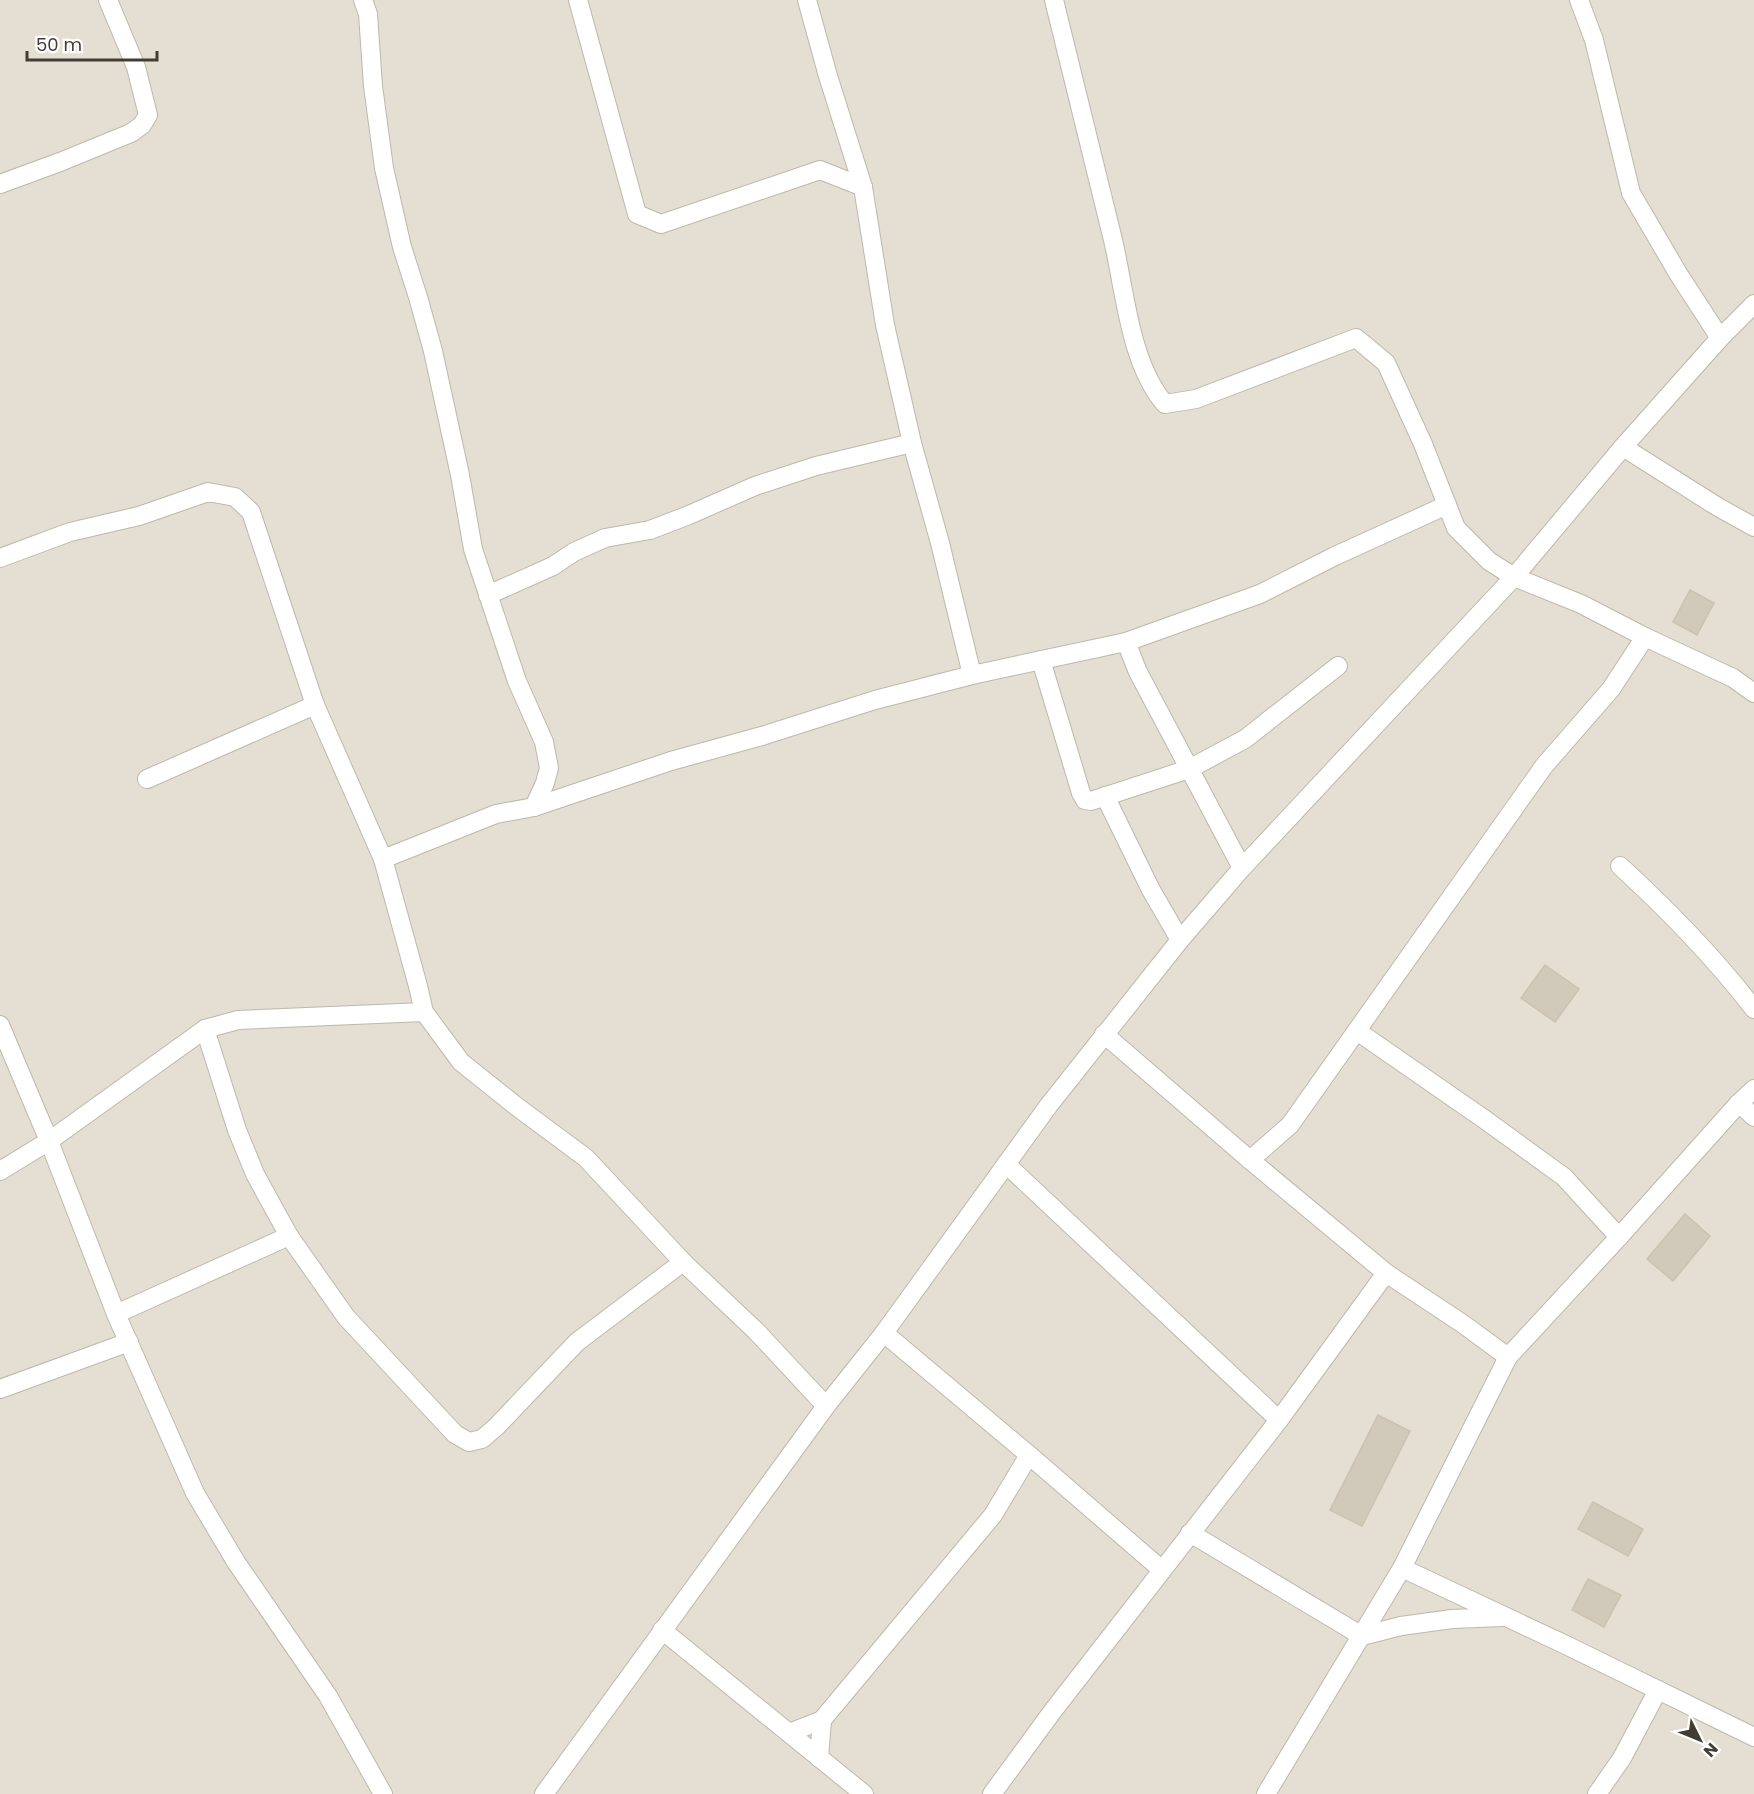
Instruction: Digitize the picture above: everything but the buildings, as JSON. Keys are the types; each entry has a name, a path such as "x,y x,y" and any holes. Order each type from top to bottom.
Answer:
{"street":[{"path":"0,184 131,133 142,125 148,115 136,67 108,0"},
{"path":"363,0 368,14 373,86 384,168 402,247 433,351 473,549 517,681 544,741 549,768 534,807"},
{"path":"578,0 637,214 661,224 820,170 863,187"},
{"path":"807,0 863,187 885,325 912,443 940,543 972,675"},
{"path":"1054,0 1118,264 1134,343 1154,391 1165,404 1196,399 1356,338 1386,363 1423,444 1456,528 1489,561 1514,577 1581,604 1733,678 1754,693"},
{"path":"1579,0 1594,40 1631,193 1679,275 1720,338"},
{"path":"544,1794 826,1406 884,1333 1006,1164 1104,1034 1179,940 1242,868 1514,577 1623,447 1720,338 1754,304"},
{"path":"488,595 553,566 574,552 605,538 650,530 755,486 816,466 912,443"},
{"path":"1623,447 1754,527"},
{"path":"0,558 70,532 139,516 208,492 235,497 251,512 315,705 383,859 424,1012 461,1062 586,1158 682,1262 756,1331 826,1406"},
{"path":"383,859 496,814 534,807 672,761 762,736 875,700 972,675 1126,642 1260,594 1335,556 1447,505"},
{"path":"1250,1160 1290,1125 1544,766 1611,689 1645,637"},
{"path":"1126,642 1138,672 1242,868"},
{"path":"1041,660 1081,793 1085,800 1091,801 1189,769 1245,739 1338,666"},
{"path":"147,779 315,705"},
{"path":"1105,796 1151,890 1179,940"},
{"path":"1620,866 1658,901 1754,1009"},
{"path":"0,1171 49,1141 205,1029 238,1020 424,1012"},
{"path":"0,1025 49,1141 116,1314 195,1493 236,1562 328,1696 383,1794"},
{"path":"205,1029 237,1130 250,1163 272,1208 289,1236 345,1317 455,1434 469,1442 482,1439 496,1427 577,1342 682,1262"},
{"path":"1357,1031 1564,1178 1620,1237"},
{"path":"1104,1034 1386,1273 1508,1357"},
{"path":"1266,1794 1402,1568 1508,1357 1754,1089"},
{"path":"1739,1103 1754,1117"},
{"path":"1006,1164 1279,1420"},
{"path":"116,1314 289,1236"},
{"path":"992,1794 1052,1712 1279,1420 1386,1273"},
{"path":"884,1333 1162,1570"},
{"path":"0,1389 129,1342"},
{"path":"789,1733 822,1720 993,1515 1029,1455"},
{"path":"1190,1533 1362,1636 1401,1626 1452,1619 1507,1617"},
{"path":"1402,1568 1754,1737"},
{"path":"662,1630 864,1794"},
{"path":"1597,1794 1622,1758 1658,1690"},
{"path":"819,1758 822,1720"}],"shaded area":[{"path":"0,0 1754,0 1754,1794 0,1794"}]}
